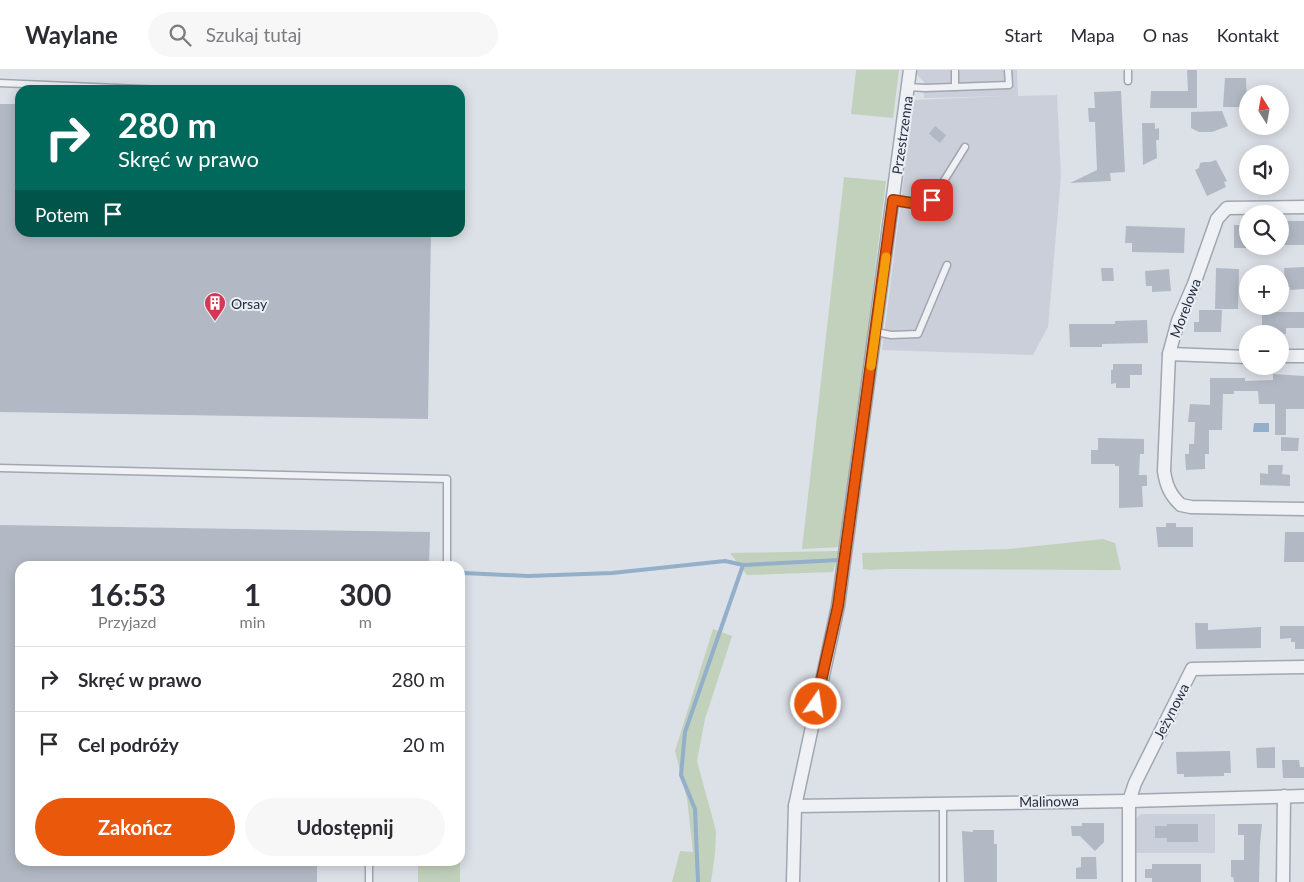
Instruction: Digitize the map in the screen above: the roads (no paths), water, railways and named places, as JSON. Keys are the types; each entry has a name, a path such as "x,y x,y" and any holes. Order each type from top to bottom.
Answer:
{"street":[{"name":"Przestrzenna","path":"793,882 794,806 838,606 910,70"},
{"name":"Morelowa","path":"1304,207 1227,208 1217,220 1194,284 1178,321 1169,354 1164,471 1166,483 1175,500 1180,505 1191,507 1304,509"},
{"path":"1169,354 1239,357"},
{"path":"1289,356 1304,356"},
{"name":"Jeżynowa","path":"1129,801 1135,783 1192,669 1304,667"},
{"path":"1283,882 1284,796"},
{"name":"Malinowa","path":"794,806 943,802 1129,801 1304,796"},
{"path":"1129,801 1130,882"}],"lane":[{"path":"955,70 955,87"},
{"path":"908,87 1009,85 1008,70"},
{"path":"1128,70 1128,81"},
{"path":"0,83 47,85"},
{"path":"893,200 918,204 932,200 965,147"},
{"path":"876,332 918,334 947,265"},
{"path":"0,468 447,479 447,561"},
{"path":"943,802 943,882"},
{"path":"369,866 369,882"}],"water":[{"path":"1254,423 1269,423 1269,432 1253,432"}],"waterway":[{"path":"698,882 695,809 681,775 685,732 743,565 839,560"},
{"path":"465,573 528,576 612,573 725,561 743,565"}],"place":[{"name":"Orsay","path":"215,322"}]}
